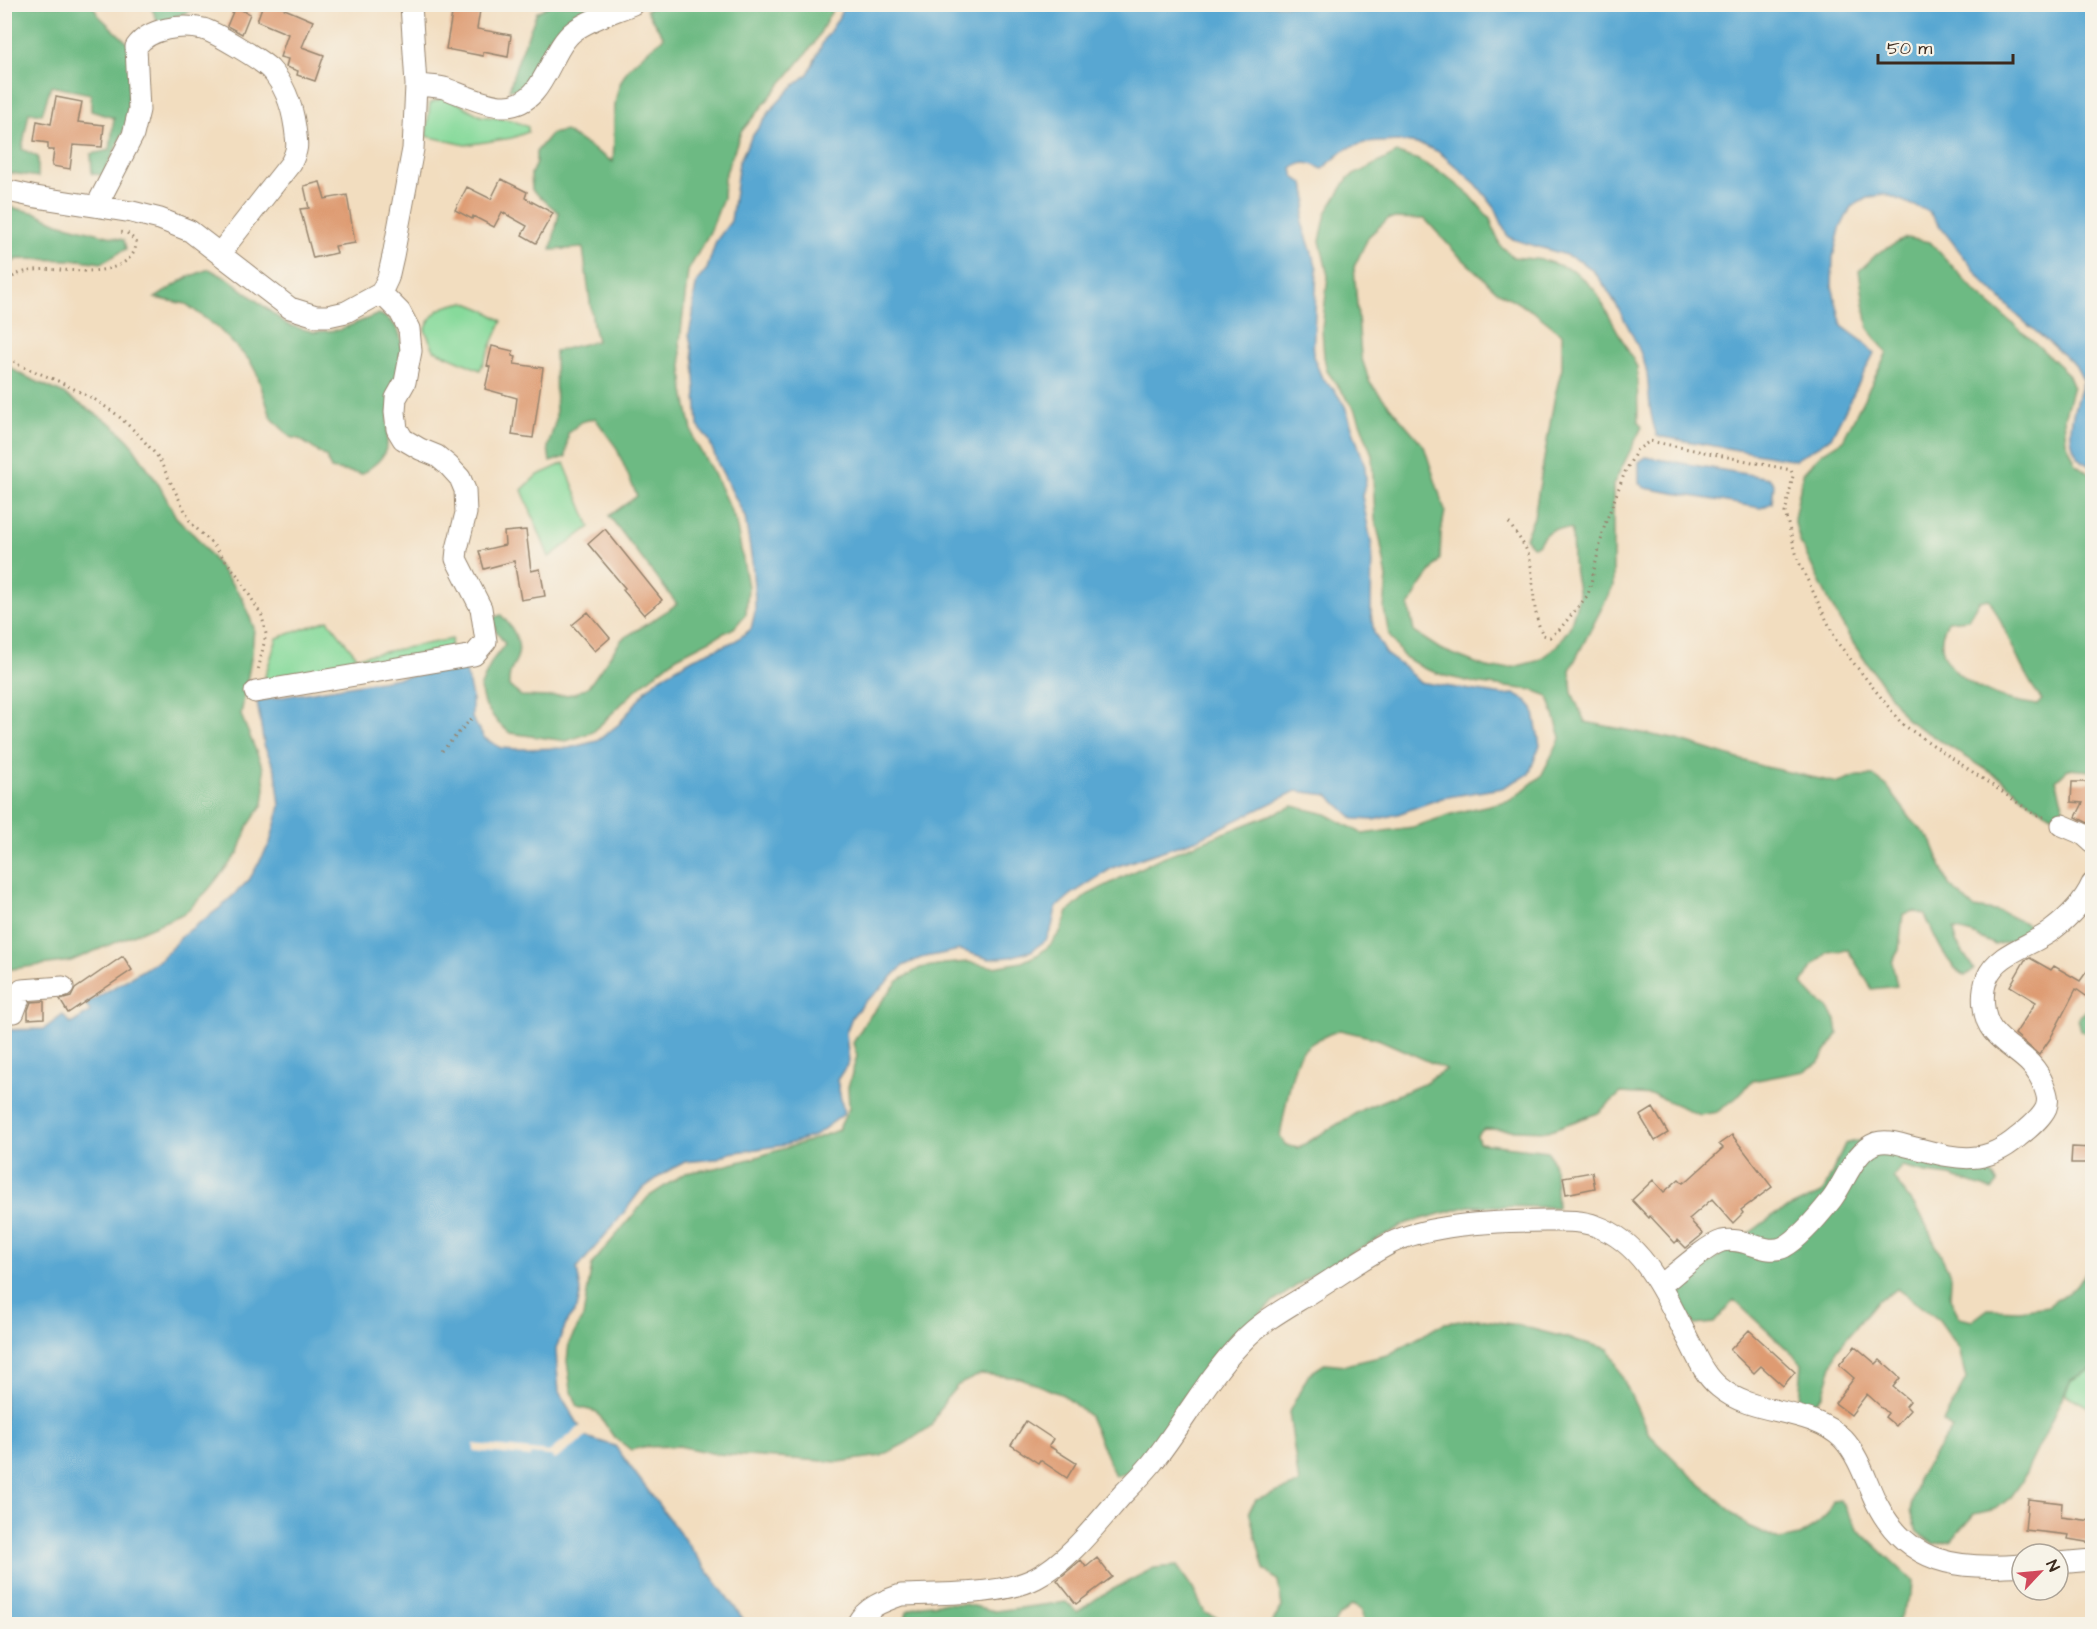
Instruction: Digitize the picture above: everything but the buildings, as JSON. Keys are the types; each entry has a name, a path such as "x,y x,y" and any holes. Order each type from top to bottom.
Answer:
{"street":[{"path":"4,190 36,197 97,205 170,223 190,231 290,308 316,316 346,312 381,293 388,278 393,256 413,149 416,85 411,4"},
{"path":"416,85 440,87 505,106 525,100 543,80 565,40 575,30 633,4"},
{"path":"97,205 124,156 135,127 139,110 136,47 142,39 154,31 191,27 206,29 270,69 290,101 298,150 291,163 220,253"},
{"path":"255,692 474,655 486,641 481,608 456,560 466,513 465,490 460,478 437,456 404,439 397,429 394,412 396,398 405,382 411,351 410,329 400,312 381,293"},
{"path":"2062,825 2083,834 2092,842"},
{"path":"1660,1286 1721,1241 1739,1240 1767,1250 1783,1248 1801,1233 1832,1199 1860,1154 1876,1143 1895,1143 1963,1159 1981,1158 2013,1142 2028,1129 2045,1109 2048,1096 2041,1077 2032,1064 1992,1030 1986,1014 1983,995 1987,978 1996,963 2052,930 2083,901 2092,884"},
{"path":"4,1012 14,1012 22,990 63,987"},
{"path":"858,1624 869,1609 902,1595 1011,1587 1034,1579 1054,1567 1152,1463 1228,1357 1245,1339 1277,1315 1392,1243 1416,1234 1447,1228 1543,1221 1577,1221 1594,1225 1616,1234 1630,1246 1644,1261 1660,1286 1704,1370 1716,1385 1731,1396 1814,1422 1840,1436 1851,1449 1885,1518 1916,1550 1934,1560 1960,1565 2010,1566"},
{"path":"2070,1562 2092,1560"}],"path":[{"path":"4,285 18,273 39,268 103,271 114,268 130,258 136,250 136,241 127,233 117,231"},
{"path":"4,354 19,365 94,399 123,421 158,457 191,523 214,546 238,576 262,616 266,634 255,692"},
{"path":"1509,523 1530,558 1534,611 1542,636 1550,637 1559,630 1588,595 1605,524 1625,472 1637,450 1650,441 1791,470 1793,476 1785,513 1798,560 1837,642 1902,724 2033,813 2062,825"},
{"path":"442,751 472,718"}],"green space":[{"path":"659,4 835,5 814,44 741,132 724,178 723,198 711,230 688,271 680,341 684,392 694,440 714,474 736,522 748,587 746,614 734,628 677,657 639,687 593,732 566,741 510,733 498,723 484,704 480,688 492,661 505,644 496,631 492,618 501,615 512,630 519,646 509,686 521,696 547,697 574,694 589,686 622,639 677,604 609,516 637,496 616,447 595,418 581,422 568,433 566,457 550,462 548,447 556,419 555,351 597,341 583,248 551,250 559,213 532,190 531,174 536,163 536,152 551,134 565,131 613,162 614,113 618,90 629,68 664,37 646,10"},
{"path":"5,5 93,5 98,15 131,46 127,125 103,175 92,174 91,154 110,150 114,118 91,111 91,94 51,86 42,114 29,112 22,149 38,157 38,177 5,172"},
{"path":"155,5 203,5 159,24 152,9"},
{"path":"550,5 601,5 582,14 569,24 528,83 509,90 537,12"},
{"path":"443,98 458,103 481,116 512,120 528,127 528,132 512,138 465,145 426,136 430,103"},
{"path":"1397,153 1416,159 1445,175 1470,195 1490,219 1500,245 1513,257 1543,260 1573,270 1595,290 1637,367 1638,421 1642,427 1613,485 1613,586 1570,670 1572,693 1585,722 1678,740 1761,766 1838,783 1858,776 1873,776 1887,786 1911,819 1931,840 1949,885 1974,908 2001,912 2029,925 2018,939 1995,945 1972,934 1954,929 1956,942 1974,969 1965,976 1952,965 1936,940 1925,915 1914,911 1903,914 1899,950 1892,962 1897,986 1872,989 1848,950 1828,952 1812,967 1802,984 1828,1008 1836,1020 1838,1034 1818,1063 1805,1071 1752,1081 1736,1098 1717,1112 1700,1115 1654,1095 1621,1093 1598,1113 1548,1131 1484,1129 1477,1135 1479,1143 1548,1151 1555,1169 1557,1207 1469,1206 1407,1223 1316,1272 1271,1304 1232,1340 1179,1403 1151,1452 1128,1473 1115,1476 1089,1416 1063,1395 1020,1378 981,1374 958,1385 946,1399 931,1426 881,1456 839,1462 716,1454 679,1446 643,1447 631,1450 613,1436 597,1412 578,1407 571,1389 567,1361 569,1343 583,1317 592,1264 648,1197 685,1173 750,1159 838,1130 849,1108 848,1087 857,1056 853,1043 866,1021 898,981 920,968 944,964 968,962 994,967 1022,962 1039,954 1050,945 1061,931 1068,912 1087,895 1158,859 1293,806 1326,814 1363,834 1413,827 1455,813 1511,800 1541,776 1561,737 1548,696 1532,690 1480,684 1423,668 1403,656 1389,635 1384,609 1387,578 1375,520 1372,455 1356,411 1327,371 1324,357 1322,329 1328,276 1320,241 1326,213 1348,178","holes":["1389,218 1425,219 1455,252 1497,291 1534,312 1562,334 1562,368 1555,395 1534,517 1525,538 1532,546 1538,545 1552,530 1572,530 1573,563 1579,596 1570,627 1555,648 1537,661 1514,667 1491,669 1440,649 1414,632 1409,607 1419,588 1440,559 1441,532 1445,511 1424,446 1370,383 1361,356 1354,267 1369,236","1340,1030 1378,1039 1446,1069 1421,1085 1363,1109 1298,1148 1285,1145 1280,1136 1291,1081 1300,1054 1324,1036"]},
{"path":"5,206 124,240 126,249 102,263 80,260 17,259 5,268"},
{"path":"1906,238 1930,242 1977,293 2068,374 2073,386 2064,418 2066,441 2076,464 2092,476 2092,771 2068,769 2056,780 2065,812 2060,816 2051,815 2031,803 2003,780 1907,720 1853,643 1832,607 1800,542 1794,519 1803,473 1822,453 1843,440 1887,353 1868,328 1859,271 1878,253","holes":["1989,599 2020,664 2042,700 2037,705 2004,698 1970,683 1960,676 1946,659 1942,638 1948,621 1968,619 1979,601"]},
{"path":"209,269 230,280 288,325 314,332 339,330 379,314 392,322 399,333 402,360 388,419 386,446 383,455 376,463 362,474 331,469 326,457 299,439 290,437 271,417 257,374 250,361 218,328 186,304 155,298 186,278"},
{"path":"465,302 485,310 502,321 480,370 434,350 425,330 432,317 440,309"},
{"path":"4,363 20,374 64,394 112,424 130,442 159,485 176,517 197,538 242,597 254,628 241,715 263,768 265,788 263,804 248,826 239,852 208,890 185,913 71,961 5,970"},
{"path":"564,463 590,527 549,557 522,490 536,476"},
{"path":"328,620 357,657 452,639 450,648 267,685 265,676 277,638"},
{"path":"2092,1005 2092,1034 2081,1031 2078,1018"},
{"path":"1865,1139 1894,1151 1990,1173 1998,1183 1992,1190 1950,1176 1902,1167 1893,1177 1921,1215 1951,1276 1950,1299 1960,1318 1972,1321 1988,1309 2019,1310 2048,1306 2078,1284 2092,1262 2092,1369 2071,1380 2021,1483 2011,1497 1996,1509 1974,1514 1952,1540 1934,1544 1917,1532 1910,1511 1919,1475 1952,1429 1943,1422 1966,1379 1959,1348 1939,1320 1897,1289 1877,1301 1837,1350 1823,1395 1814,1404 1799,1401 1802,1363 1734,1300 1714,1323 1695,1325 1684,1314 1678,1286 1774,1215 1823,1192 1845,1144"},
{"path":"1478,1319 1517,1325 1609,1349 1649,1434 1687,1472 1748,1526 1780,1540 1799,1536 1815,1526 1827,1514 1833,1501 1840,1500 1857,1528 1913,1581 1912,1593 1896,1624 1363,1624 1362,1610 1352,1605 1338,1617 1334,1624 1271,1624 1282,1607 1278,1581 1264,1569 1249,1511 1256,1500 1299,1484 1289,1412 1309,1374 1326,1363 1345,1365 1388,1355 1444,1323"},
{"path":"2092,1369 2092,1409 2065,1394 2071,1380"},
{"path":"1177,1566 1193,1589 1205,1613 1232,1624 944,1624 923,1619 905,1620 907,1611 922,1605 941,1603 964,1604 995,1611 1066,1602 1077,1612 1102,1595 1154,1568"}],"water":[{"path":"844,5 2092,5 2092,467 2081,460 2071,440 2073,416 2083,380 2075,365 2020,318 1983,281 1928,211 1885,194 1867,198 1851,207 1840,229 1833,257 1832,286 1842,326 1874,353 1831,438 1795,460 1657,436 1644,363 1622,315 1594,272 1577,260 1558,252 1508,237 1495,208 1476,184 1439,152 1423,145 1398,141 1364,143 1346,149 1322,169 1307,163 1296,166 1292,169 1294,177 1304,184 1307,199 1302,223 1317,268 1313,356 1322,378 1345,406 1365,466 1366,481 1362,496 1372,547 1371,613 1374,633 1387,655 1419,682 1503,695 1514,694 1527,701 1533,708 1540,745 1529,774 1502,788 1442,798 1374,820 1354,819 1328,795 1296,791 1198,839 1112,868 1072,894 1056,908 1052,927 1046,940 1031,951 1010,957 989,959 960,950 921,958 903,966 865,1001 852,1017 846,1033 849,1062 837,1080 844,1114 814,1136 785,1145 730,1153 715,1159 685,1162 641,1190 577,1269 581,1291 577,1309 568,1320 556,1348 559,1392 586,1437 615,1446 747,1624 5,1624 4,1030 44,1029 63,1015 71,1024 90,1012 86,1004 161,959 183,935 221,907 249,880 270,843 280,806 276,772 264,745 257,701 465,667 472,697 472,718 484,738 501,748 569,748 597,741 619,724 646,690 659,678 694,658 735,641 751,629 755,599 745,517 718,464 709,440 698,426 694,361 689,334 694,296 697,281 707,269 716,241 731,221 739,162 751,138 770,111 791,88 808,74"},
{"path":"1646,457 1769,478 1774,484 1772,503 1761,508 1645,488 1639,483 1639,462"}],"pier":[{"path":"582,1425 589,1435 555,1460 551,1456 531,1454 531,1457 474,1451 474,1444 549,1452"}]}
